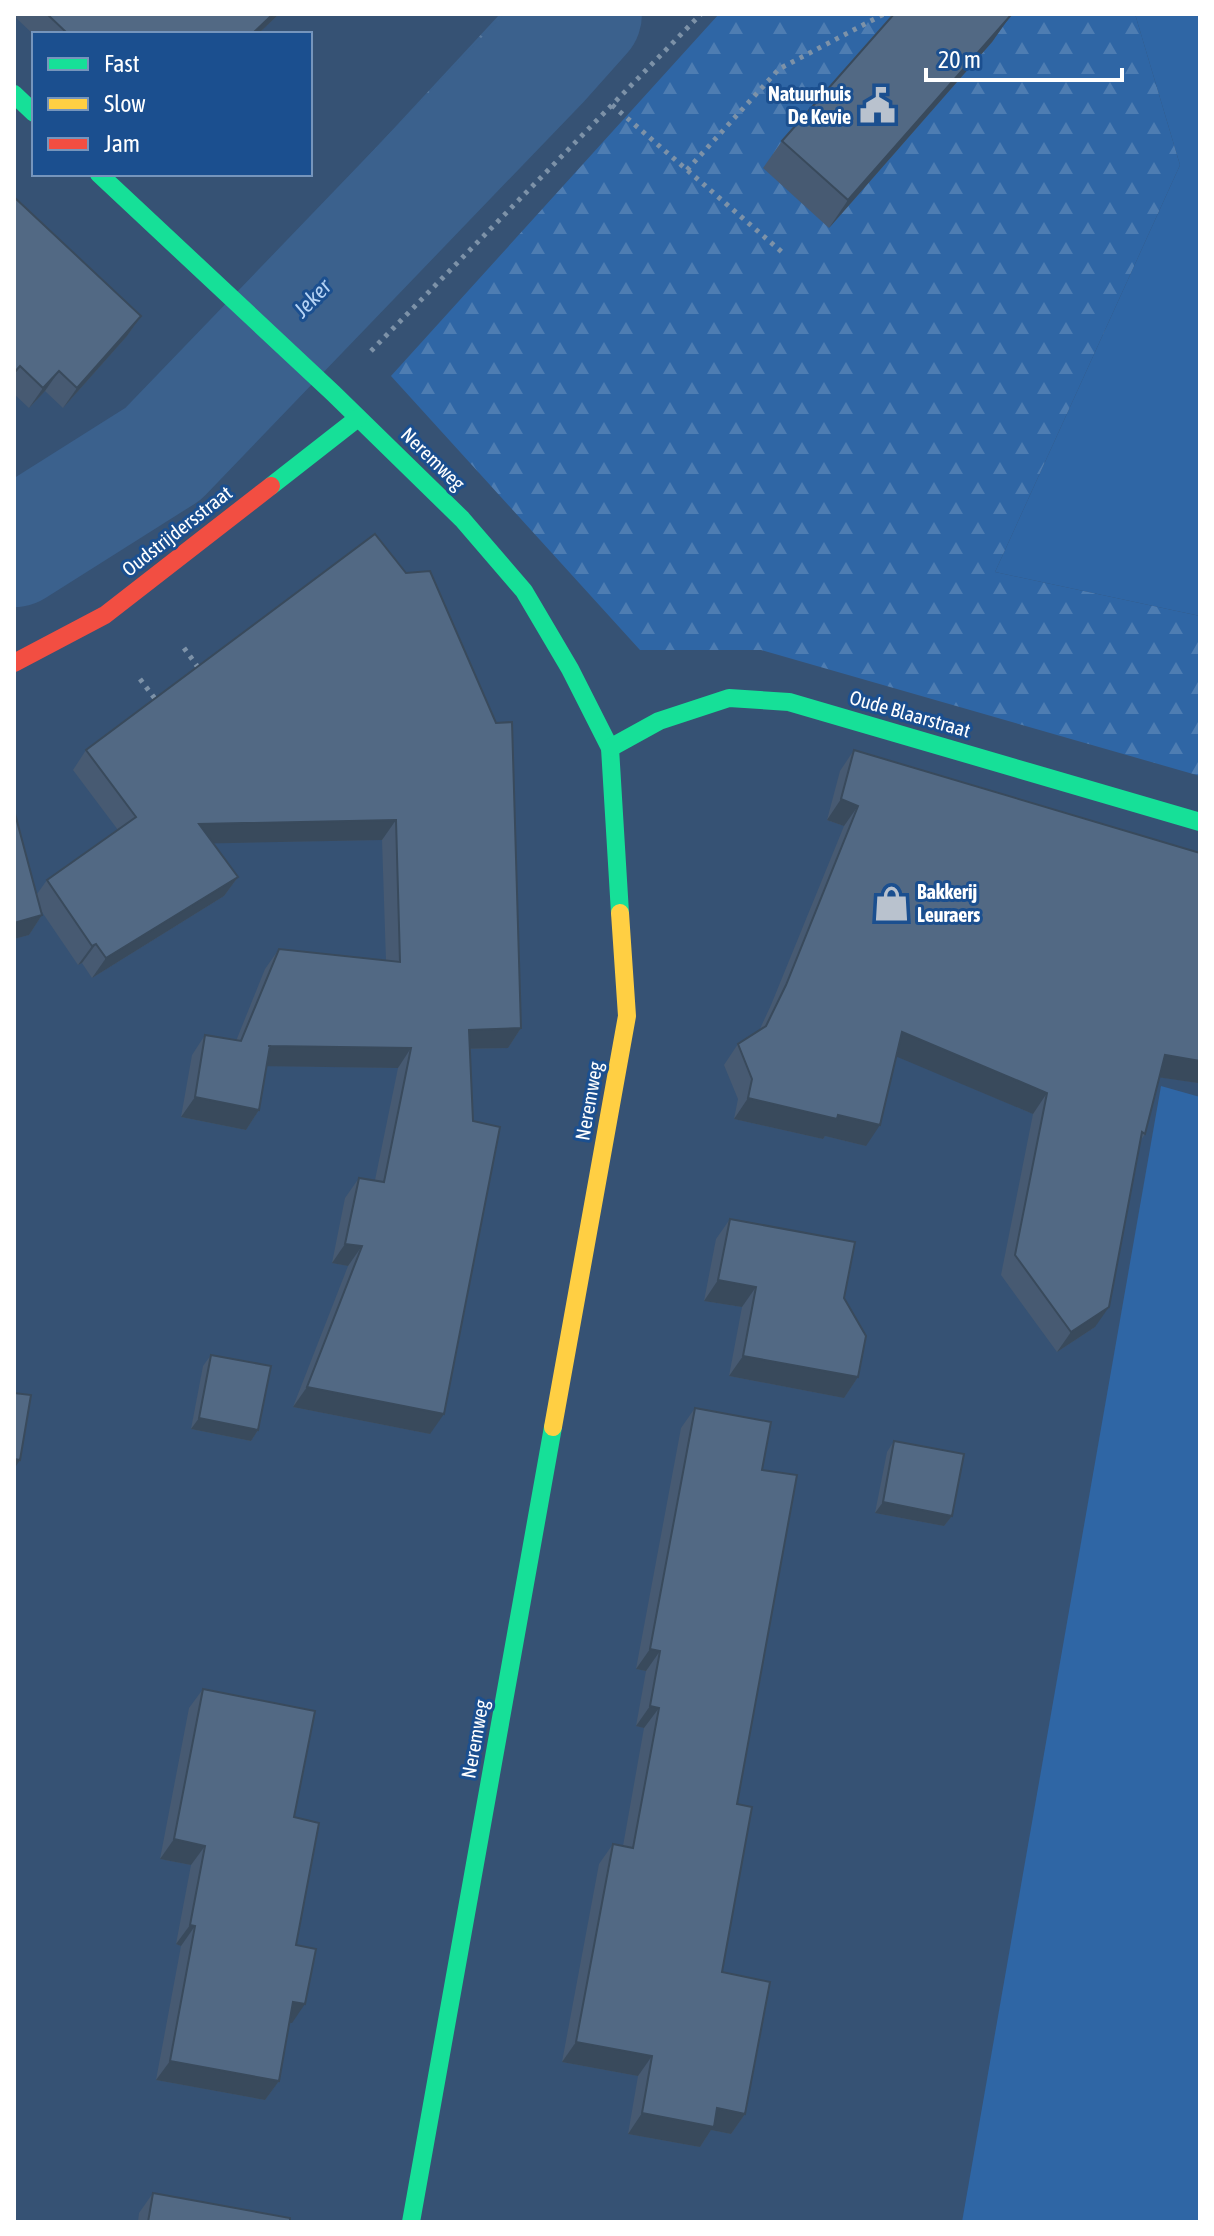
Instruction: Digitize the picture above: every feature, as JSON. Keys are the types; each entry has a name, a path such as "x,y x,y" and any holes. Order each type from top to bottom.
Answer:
{"street":[{"path":"14,94 32,111"},
{"name":"Neremweg","path":"101,176 333,393 462,519 524,591 570,669 610,748 627,1016 411,2222"},
{"name":"Oudstrijdersstraat","path":"14,663 105,615 358,418"},
{"name":"Oude Blaarstraat","path":"610,748 659,721 729,698 789,702 1200,822"}],"path":[{"path":"333,393 701,14"},
{"path":"687,170 779,69 884,14"},
{"path":"612,105 783,253"},
{"path":"184,648 202,673"},
{"path":"140,679 160,706"}],"green space":[{"path":"719,14 1135,14 1180,165 995,572 1200,616 1200,776 761,650 640,650 391,376"},
{"path":"1135,14 1200,14 1200,616 995,572 1180,165"},
{"path":"1161,1086 1200,1097 1200,2222 962,2222"}],"water":[{"path":"500,14 621,14 342,325 270,262"},
{"path":"218,354 281,412 160,498 14,584 14,496 56,478"}],"building":[{"path":"47,14 273,14 254,32 66,32"},
{"name":"Natuurhuis De Kevie","path":"894,14 1011,15 848,200 782,141"},
{"path":"14,197 141,316 77,388 59,371 43,388 20,366 14,373"},
{"path":"375,534 406,573 430,571 496,723 512,722 521,1028 469,1030 473,1121 500,1127 444,1414 307,1387 362,1246 345,1244 359,1178 384,1182 411,1048 270,1046 259,1110 195,1097 205,1035 241,1041 279,949 400,962 396,820 199,824 238,877 106,958 96,944 92,946 47,880 136,817 86,750"},
{"path":"854,750 1200,853 1200,1061 1165,1055 1145,1134 1142,1132 1109,1307 1071,1332 1015,1255 1047,1093 902,1032 880,1125 838,1115 837,1119 748,1098 752,1079 738,1044 766,1026 786,985 858,806 841,799"},
{"path":"14,810 42,915 14,923"},
{"path":"730,1219 855,1242 844,1298 866,1336 858,1377 743,1356 756,1287 718,1280"},
{"path":"211,1355 271,1366 258,1430 199,1418"},
{"path":"14,1393 31,1395 20,1460 14,1459"},
{"path":"695,1408 771,1422 762,1470 797,1475 737,1804 752,1807 722,1972 770,1982 745,2114 717,2108 714,2127 642,2113 652,2056 576,2042 613,1844 633,1848 659,1708 650,1706 660,1651 650,1649"},
{"path":"894,1441 964,1454 952,1516 883,1502"},
{"path":"203,1689 315,1711 294,1817 319,1823 296,1945 316,1949 305,2004 293,2002 279,2081 170,2061 195,1926 190,1925 205,1846 174,1839"},
{"path":"153,2193 290,2218 290,2222 148,2222"}],"waterway":[{"name":"Jeker","path":"14,548 163,454 583,14"}],"traffic: fast":[{"path":"14,94 32,111"},
{"path":"101,176 333,393 462,519 524,591 570,669 610,748 620,913"},
{"path":"271,486 358,418"},
{"path":"610,748 659,721 729,698 789,702 1200,822"},
{"path":"411,2222 553,1427"}],"traffic: slow":[{"path":"553,1427 627,1016 620,913"}],"traffic: jam":[{"path":"14,663 105,615 271,486"}],"place":[{"name":"Natuurhuis De Kevie","path":"877,105"},
{"name":"Bakkerij Leuraers","path":"891,903"}]}
